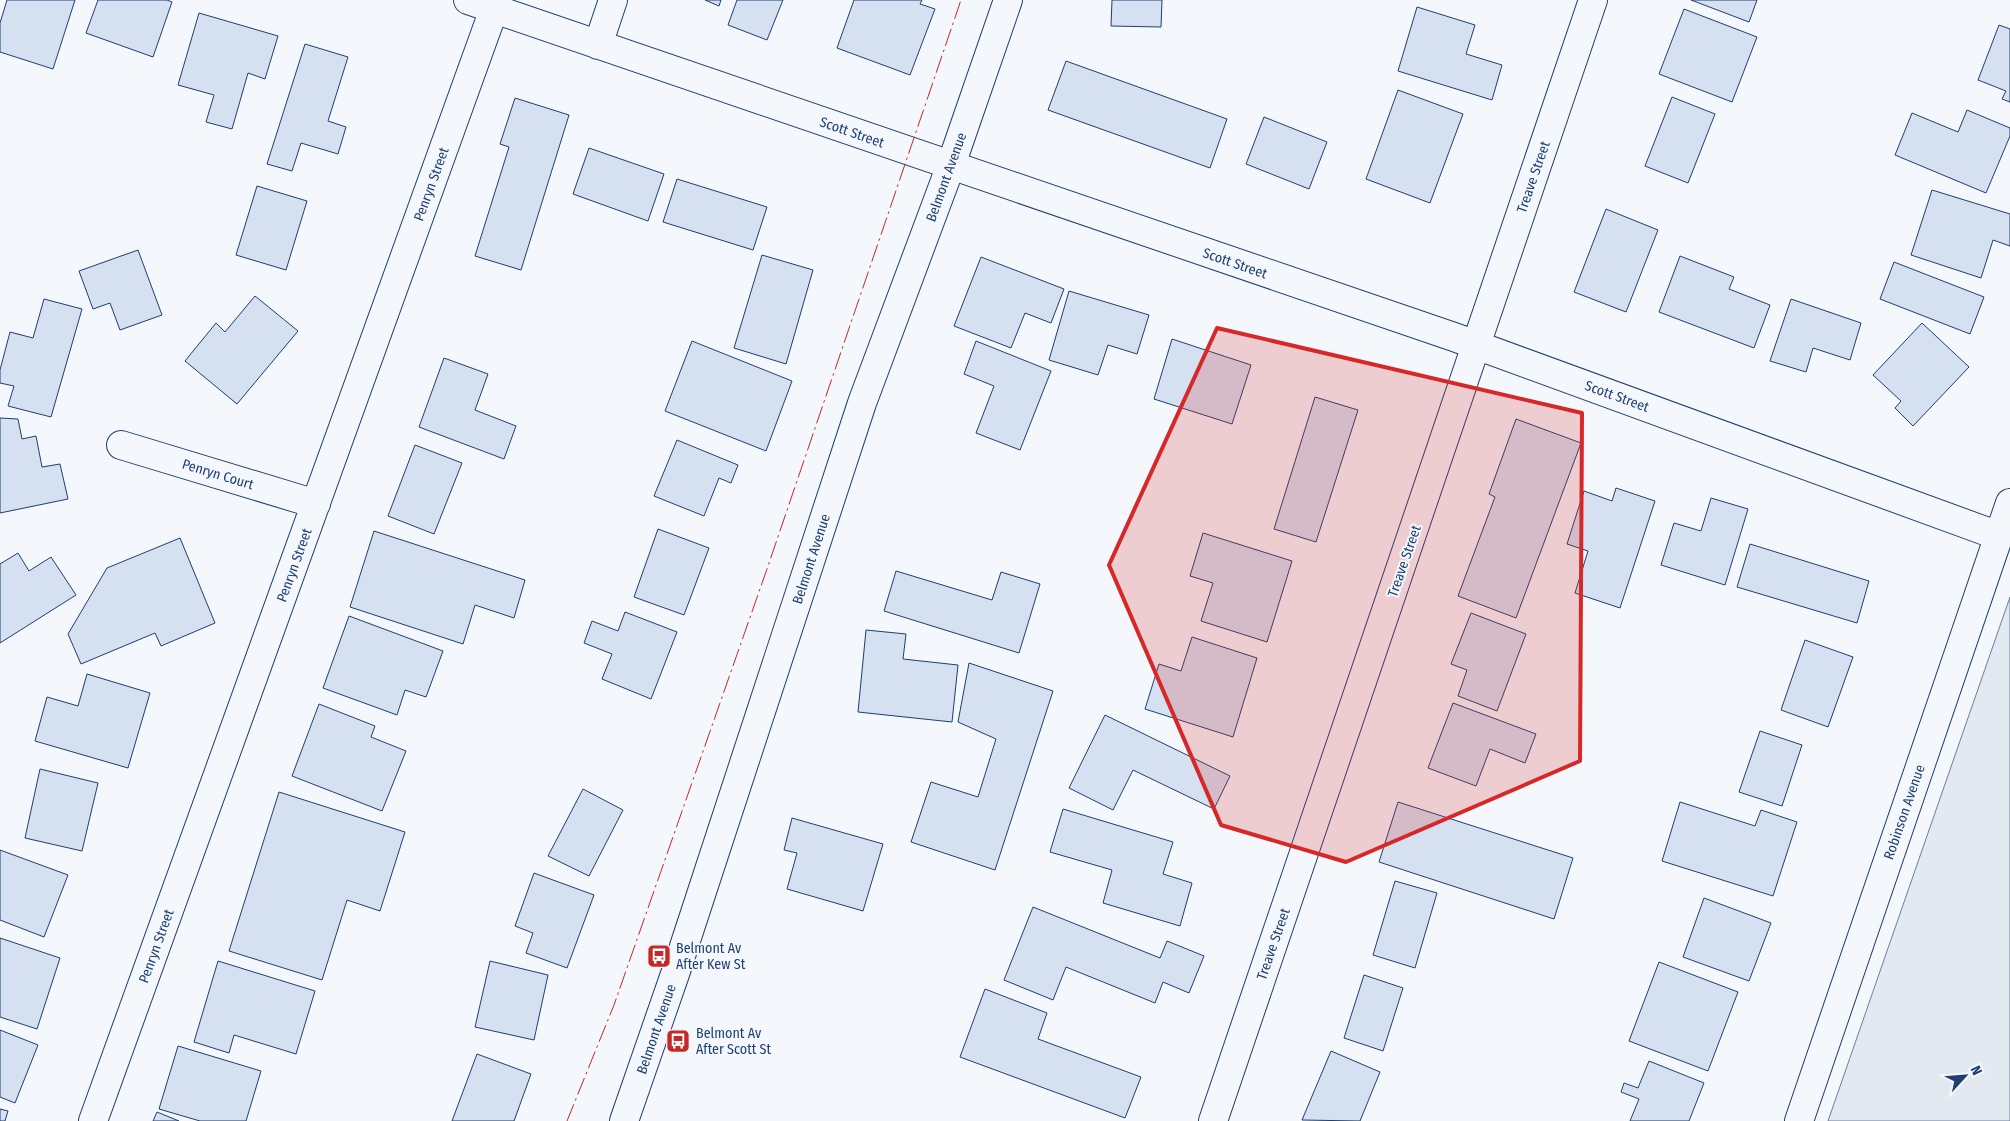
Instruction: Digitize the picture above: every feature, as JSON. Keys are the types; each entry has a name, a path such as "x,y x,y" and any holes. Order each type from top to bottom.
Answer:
{"street":[{"name":"Scott Street","path":"468,0 1477,345 1999,536"},
{"path":"598,45 613,0"},
{"name":"Belmont Avenue","path":"624,1121 678,964 862,403 951,165 1008,0"},
{"name":"Treave Street","path":"1213,1121 1593,0"},
{"name":"Penryn Street","path":"93,1121 494,9"},
{"name":"Penryn Court","path":"121,445 316,504"},
{"name":"Robinson Avenue","path":"1799,1121 2010,503"}],"highlighted area":[{"path":"1217,328 1582,413 1580,761 1346,862 1221,825 1109,565"}],"shaded area":[{"path":"2010,597 2010,1121 1828,1121"}],"building":[{"path":"7,0 75,0 53,69 0,52 0,23"},
{"path":"98,0 167,0 172,2 153,57 86,33"},
{"path":"705,0 721,0 719,6"},
{"path":"737,0 783,0 767,40 728,25"},
{"path":"854,0 922,0 920,4 935,9 910,75 837,48"},
{"path":"1112,0 1162,0 1161,27 1111,26"},
{"path":"1691,0 1757,0 1749,22"},
{"path":"1417,7 1475,25 1466,54 1502,65 1492,100 1398,71"},
{"path":"1684,9 1757,37 1732,102 1659,74"},
{"path":"199,13 278,36 265,79 248,73 232,129 206,122 214,95 178,85"},
{"path":"1999,25 2010,29 2010,102 2002,99 2006,91 1978,80"},
{"path":"305,44 348,57 328,121 346,127 338,154 301,143 292,171 267,164"},
{"path":"1066,61 1227,119 1210,168 1048,110"},
{"path":"1398,90 1463,114 1430,203 1366,179"},
{"path":"1672,97 1715,114 1688,183 1645,166"},
{"path":"515,98 569,115 521,270 475,256 509,147 500,144"},
{"path":"1967,110 2010,128 2010,136 1986,193 1895,155 1912,113 1958,132"},
{"path":"1264,117 1327,142 1309,189 1246,164"},
{"path":"589,148 664,174 648,221 573,194"},
{"path":"677,179 767,207 753,250 663,222"},
{"path":"257,186 307,201 286,270 236,255"},
{"path":"1932,190 2010,214 2010,246 1993,240 1981,278 1911,255"},
{"path":"1606,209 1658,230 1626,312 1574,292"},
{"path":"138,250 162,315 120,330 110,303 93,309 79,271"},
{"path":"762,255 813,270 786,364 734,348"},
{"path":"1680,256 1734,277 1729,289 1770,305 1754,348 1659,312"},
{"path":"981,257 1064,289 1051,323 1025,313 1011,348 954,326"},
{"path":"1894,262 1984,297 1970,334 1880,299"},
{"path":"1069,291 1149,315 1137,354 1108,345 1098,375 1049,360"},
{"path":"255,296 298,331 237,404 185,361 216,323 225,332"},
{"path":"44,299 82,309 51,417 8,406 14,386 0,383 0,370 10,332 33,338"},
{"path":"1791,299 1861,323 1850,360 1813,348 1806,372 1770,361"},
{"path":"1922,323 1969,367 1913,426 1895,408 1901,401 1873,375"},
{"path":"1172,339 1251,365 1232,424 1154,399"},
{"path":"692,341 792,381 766,451 665,411"},
{"path":"976,341 1051,371 1020,450 976,433 994,386 964,374"},
{"path":"444,358 488,374 475,410 516,426 504,459 419,427"},
{"path":"1315,397 1358,410 1316,542 1274,529"},
{"path":"0,418 18,419 22,439 36,436 42,467 60,464 68,499 0,513"},
{"path":"1516,419 1581,443 1516,618 1458,596 1495,497 1489,494"},
{"path":"677,440 738,465 731,483 719,478 704,516 654,496"},
{"path":"415,445 462,463 434,534 388,516"},
{"path":"1616,488 1655,501 1620,608 1575,593 1588,551 1567,544 1584,491 1612,501"},
{"path":"1711,498 1748,509 1725,585 1661,565 1674,523 1701,531"},
{"path":"658,529 709,548 684,615 634,597"},
{"path":"374,531 525,580 514,618 475,605 463,644 350,607"},
{"path":"1203,533 1292,561 1267,642 1201,621 1213,583 1190,576"},
{"path":"180,538 215,623 161,646 155,633 81,664 68,634 107,568"},
{"path":"1750,544 1869,581 1857,623 1737,587"},
{"path":"18,553 29,571 51,557 76,595 0,643 0,564"},
{"path":"896,571 992,600 1001,572 1040,584 1019,653 884,611"},
{"path":"625,612 677,632 651,699 602,679 612,654 584,643 592,621 618,631"},
{"path":"1471,613 1526,634 1497,711 1458,696 1467,670 1451,664"},
{"path":"349,616 443,651 426,697 405,690 397,715 323,688"},
{"path":"866,630 906,634 903,659 958,665 952,722 858,712"},
{"path":"1192,637 1257,658 1233,737 1145,709 1159,664 1181,671"},
{"path":"1805,640 1853,657 1828,727 1781,710"},
{"path":"969,663 1053,691 995,870 911,842 931,782 978,797 996,739 958,722"},
{"path":"87,674 150,693 128,768 35,741 47,697 78,706"},
{"path":"1453,703 1536,734 1525,763 1490,749 1476,786 1428,768"},
{"path":"319,704 375,726 371,737 406,751 382,811 292,776"},
{"path":"1105,715 1230,776 1214,809 1133,770 1113,810 1069,788"},
{"path":"1760,731 1802,745 1782,806 1739,792"},
{"path":"40,769 98,783 82,851 25,838"},
{"path":"583,789 623,810 589,876 548,856"},
{"path":"279,792 405,832 380,911 347,900 322,980 229,951"},
{"path":"1398,802 1573,858 1554,919 1379,862"},
{"path":"1680,802 1755,826 1761,810 1797,822 1773,896 1662,861"},
{"path":"1063,809 1173,842 1163,874 1192,883 1180,926 1103,903 1112,870 1050,852"},
{"path":"792,818 883,844 863,911 787,889 797,853 784,850"},
{"path":"0,850 68,875 44,937 0,920"},
{"path":"534,873 594,895 567,968 526,953 533,933 515,926"},
{"path":"1395,881 1437,893 1415,968 1373,955"},
{"path":"1704,898 1771,923 1749,981 1683,957"},
{"path":"1033,907 1160,958 1167,941 1204,956 1189,993 1163,982 1155,1003 1066,967 1053,1000 1004,980"},
{"path":"0,938 60,958 37,1029 0,1017"},
{"path":"218,961 315,991 296,1054 234,1035 229,1053 194,1042"},
{"path":"490,961 548,975 534,1040 475,1027"},
{"path":"1659,962 1738,992 1708,1071 1629,1041"},
{"path":"1364,975 1403,988 1383,1051 1344,1038"},
{"path":"985,989 1047,1013 1038,1039 1141,1077 1125,1118 960,1057"},
{"path":"0,1030 38,1045 15,1103 0,1097"},
{"path":"178,1046 261,1071 246,1121 200,1121 159,1109"},
{"path":"1331,1051 1380,1072 1360,1121 1302,1120"},
{"path":"477,1054 531,1074 514,1121 452,1121"},
{"path":"1649,1061 1704,1083 1689,1121 1630,1121 1639,1099 1621,1092 1624,1083 1638,1088"},
{"path":"0,1109 8,1111 5,1121 0,1121"},
{"path":"157,1112 179,1121 153,1121"}],"power":[{"path":"567,1121 614,1005 767,569 961,0"}],"place":[{"name":"Belmont Av After Kew St","path":"659,956"},
{"name":"Belmont Av After Scott St","path":"678,1041"}]}
